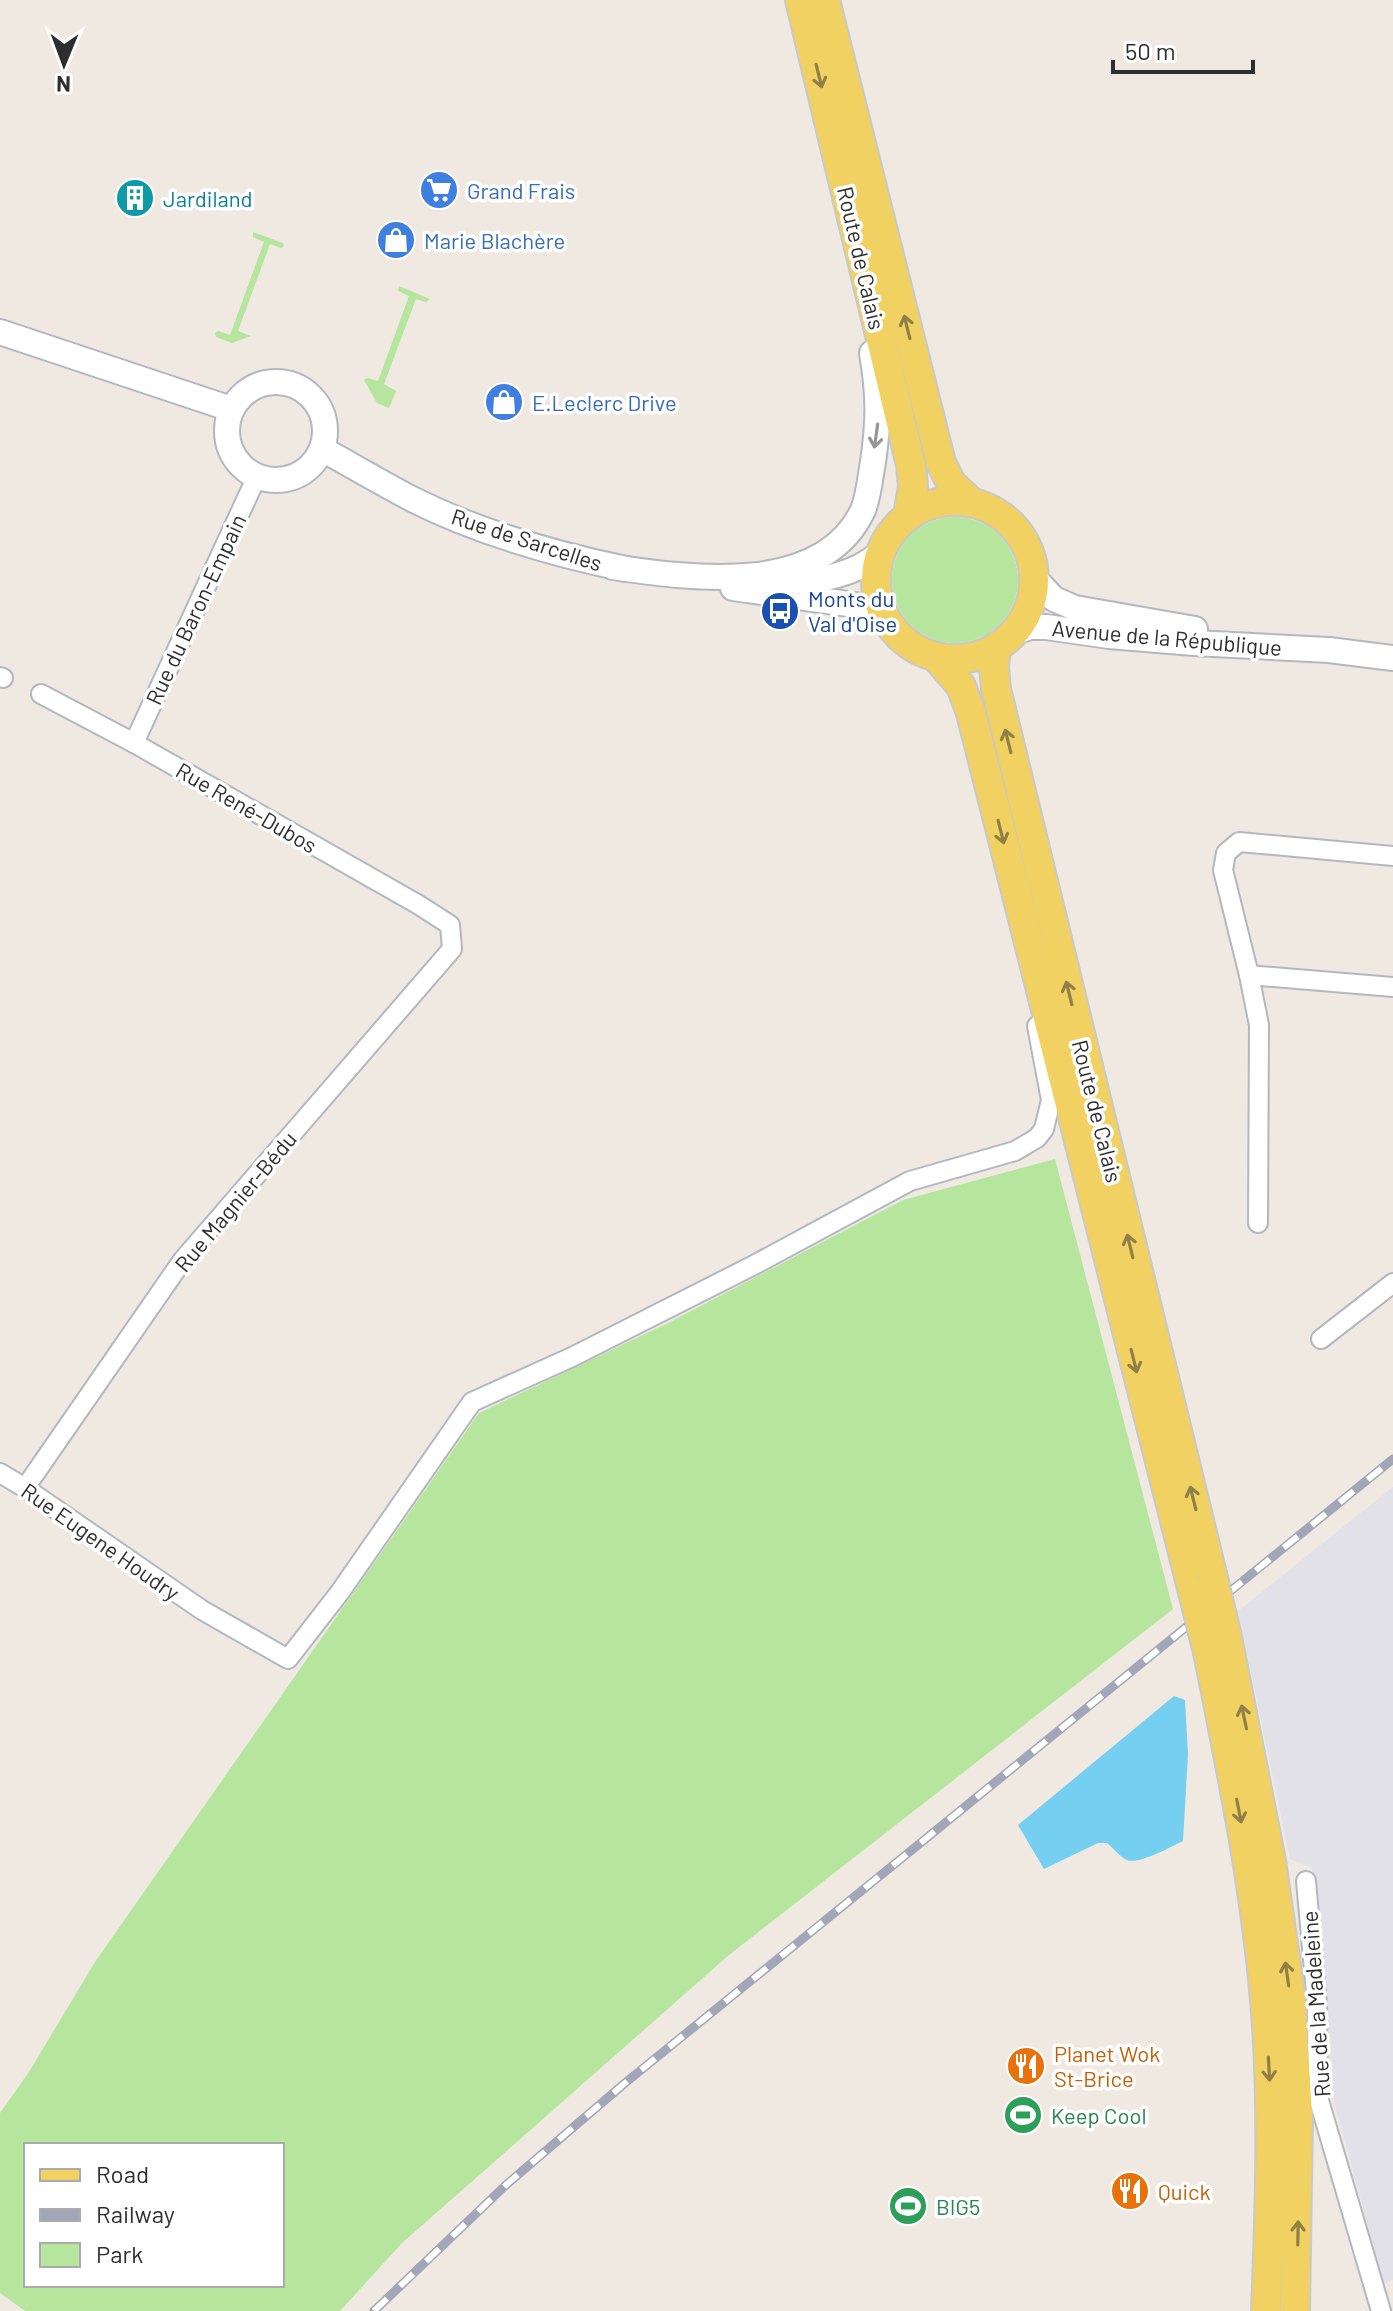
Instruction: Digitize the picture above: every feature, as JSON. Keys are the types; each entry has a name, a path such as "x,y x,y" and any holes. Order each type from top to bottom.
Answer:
{"main road":[{"name":"Route de Calais","path":"800,0 911,465 913,486 908,516"},
{"name":"Route de Calais","path":"825,0 941,463 951,483 971,502"},
{"path":"613,567 732,577 765,575 799,565 824,553 844,536 858,518 869,487 879,403 847,193"},
{"path":"0,332 231,409"},
{"path":"269,382 285,382 300,387 320,407 325,435 322,449 314,463 287,480 271,481 257,476 242,468 232,456 226,424 231,409 240,396 253,387 269,382"},
{"name":"Rue de Sarcelles","path":"322,449 415,500 462,521 533,545 613,567 702,585 863,606 883,614"},
{"path":"942,502 971,502 989,508 1012,525 1028,550 1034,578 1028,611 1006,640 972,657 936,657 905,642 883,614 876,588 876,570 889,536 908,516 942,502"},
{"name":"Rue de Sarcelles","path":"745,589 840,576 863,568 880,553"},
{"name":"Avenue de la République","path":"1034,578 1054,599 1086,611 1329,650"},
{"name":"Avenue de la République","path":"1006,640 1030,627 1046,627 1194,643 1393,656"},
{"name":"Route de Calais","path":"1006,640 994,667 996,689 1203,1583"},
{"name":"Route de Calais","path":"936,657 954,676 967,700 1081,1149 1203,1583"},
{"path":"1203,1583 1271,1861 1291,1999 1298,2116 1295,2311"},
{"path":"1217,1644 1250,1865 1265,2002 1271,2110 1266,2311"}],"street":[{"name":"Rue du Baron-Empain","path":"134,743 257,476"},
{"name":"Rue René-Dubos","path":"41,694 134,743 450,925"},
{"path":"1258,1223 1259,1025 1223,870 1226,853 1239,842 1393,856"},
{"name":"Rue Magnier-Bédu","path":"25,1488 182,1261 452,949 450,925"},
{"name":"Rue Eugene Houdry","path":"0,1473 202,1610 288,1659 340,1592 472,1402 614,1336 910,1181 1015,1151 1037,1138 1044,1129 1051,1100 1031,1002 1028,936"},
{"path":"1249,975 1393,987"},
{"path":"1321,1339 1393,1283"},
{"name":"Rue de la Madeleine","path":"1306,1881 1317,2004 1318,2097 1381,2311"},
{"path":"1389,2311 1393,2304"}],"shaded area":[{"path":"1393,1487 1393,2280 1384,2284 1333,2099 1312,1868 1290,1859 1238,1611"}],"green space":[{"path":"253,232 284,246 281,248 270,244 238,331 251,336 232,343 216,337 215,333 230,335 264,242 253,237"},
{"path":"399,286 430,299 426,302 416,299 384,384 396,391 389,408 377,403 364,380 378,381 409,296 398,291"},
{"path":"955,517 979,522 1000,535 1013,556 1018,580 1013,604 1000,625 979,638 955,643 931,638 910,625 897,604 892,580 897,556 910,535 931,522"},
{"path":"1055,1159 1173,1609 729,1955 402,2243 340,2311 25,2311 0,2293 0,2113 29,2072 95,1962 479,1413 668,1323 903,1200"}],"water":[{"path":"1174,1696 1185,1700 1188,1754 1183,1841 1147,1858 1132,1861 1122,1857 1107,1843 1098,1843 1044,1869 1018,1825"}],"railway":[{"path":"374,2311 507,2184 625,2083 1393,1459"}],"place":[{"name":"Grand Frais","path":"439,190"},
{"name":"Jardiland","path":"135,198"},
{"name":"Marie Blachère","path":"396,240"},
{"name":"E.Leclerc Drive","path":"504,402"},
{"name":"Monts du Val d'Oise","path":"780,611"},
{"name":"Planet Wok St-Brice","path":"1026,2066"},
{"name":"Keep Cool","path":"1023,2115"},
{"name":"Quick","path":"1130,2191"},
{"name":"BIG5","path":"908,2206"}]}
